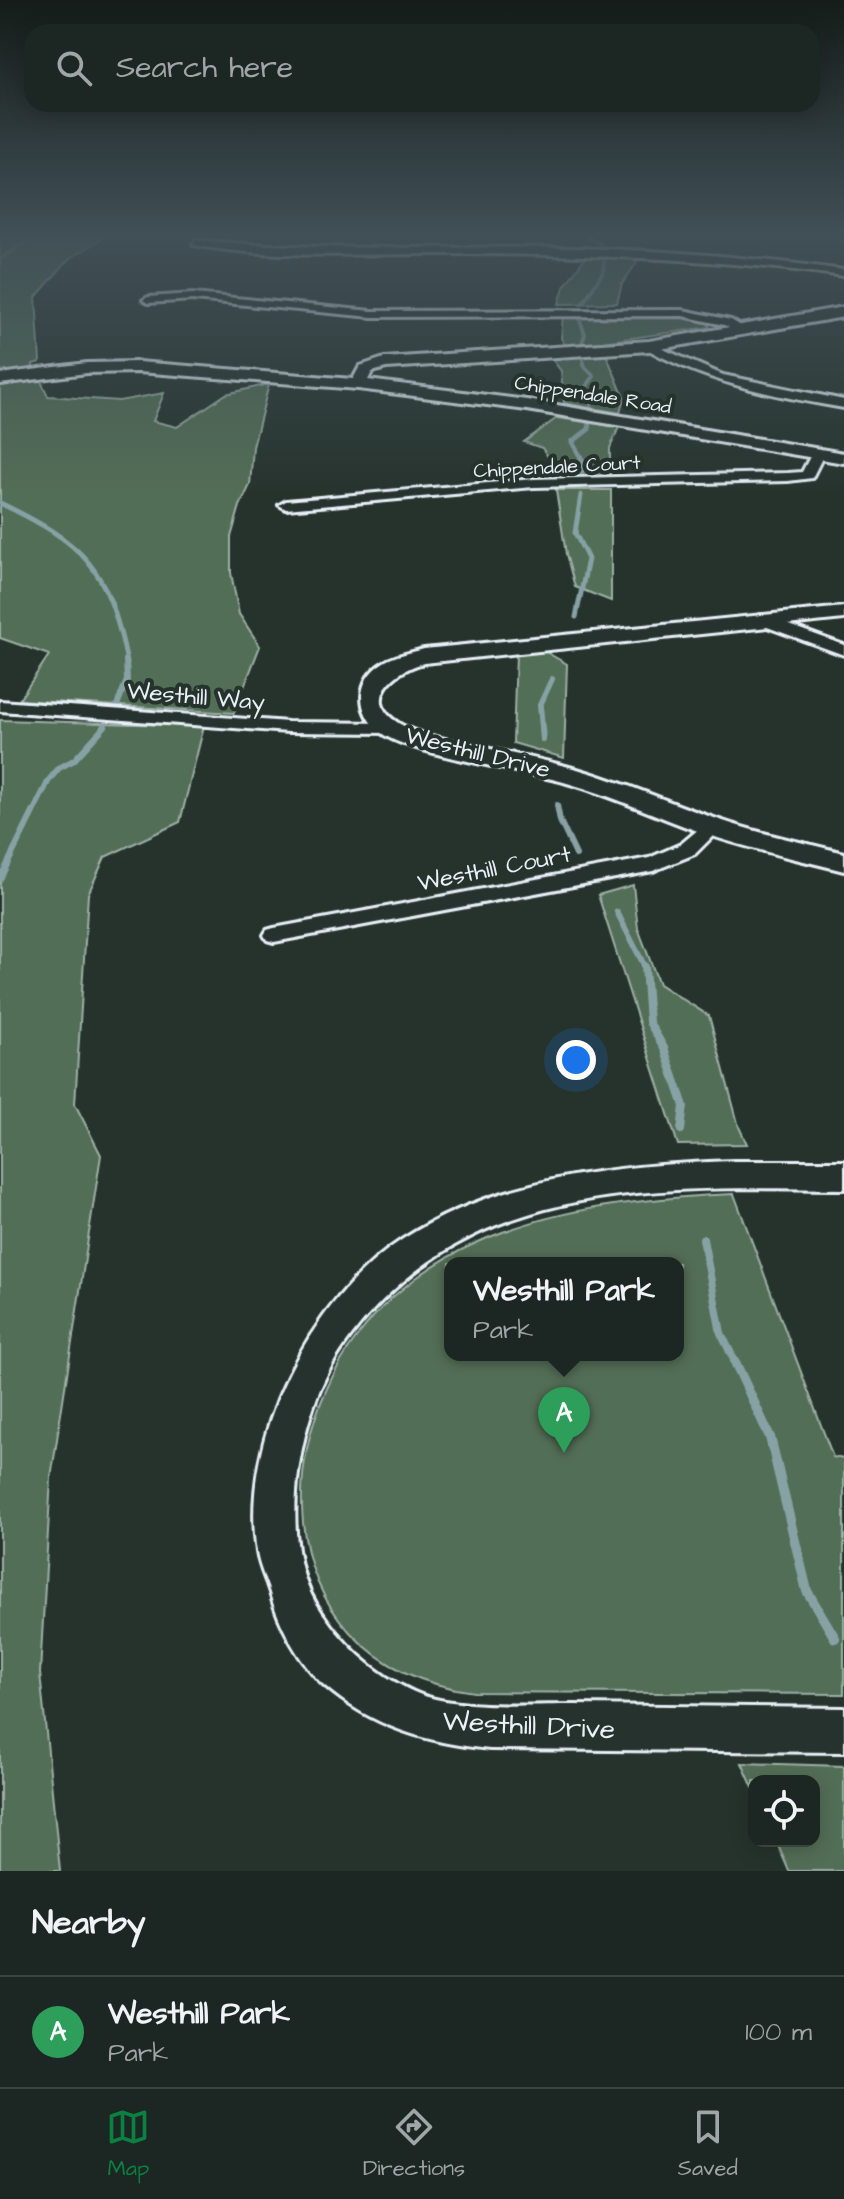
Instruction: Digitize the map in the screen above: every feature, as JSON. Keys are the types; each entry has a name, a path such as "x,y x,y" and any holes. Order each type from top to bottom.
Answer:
{"street":[{"path":"725,323 740,329"},
{"path":"358,384 366,369 384,363 649,346 775,323"},
{"path":"649,346 677,362 732,382 844,404"},
{"name":"Chippendale Road","path":"0,379 87,368 138,367 358,384 527,405 844,458"},
{"name":"Chippendale Court","path":"286,505 534,483 788,477 807,475 818,454"},
{"name":"Westhill Drive","path":"844,613 442,654 404,661 388,669 376,683 371,700 373,709 389,728 417,740 568,775 625,792 713,827 844,862"},
{"path":"761,620 844,650"},
{"name":"Westhill Way","path":"0,706 288,727 389,728"},
{"name":"Westhill Court","path":"274,935 653,864 688,849 713,827"},
{"name":"Westhill Drive","path":"844,1175 667,1176 580,1188 496,1212 441,1235 393,1265 351,1306 325,1341 307,1372 286,1424 274,1495 276,1543 281,1568 289,1594 308,1629 330,1660 353,1680 403,1711 440,1722 490,1727 844,1730"}],"green space":[{"path":"0,323 38,323 40,362 33,364 33,369 0,374"},
{"path":"562,323 708,323 710,327 566,347 561,338"},
{"path":"606,354 624,397 620,413 564,403 561,371 552,359"},
{"path":"40,379 48,396 119,401 164,393 153,421 177,427 226,394 269,384 253,447 250,485 231,537 231,573 239,614 260,646 234,713 19,700 49,655 0,638 0,386"},
{"path":"557,418 619,427 610,448 610,477 562,477 542,448 524,442"},
{"path":"556,490 611,490 611,601 575,587 566,554"},
{"path":"544,651 567,664 564,758 513,743 516,654"},
{"path":"0,720 204,726 180,822 105,857 88,894 75,1104 101,1155 51,1478 40,1673 60,1871 0,1871"},
{"path":"633,885 638,928 659,984 709,1016 739,1127 747,1144 678,1145 598,895"},
{"path":"734,1194 833,1457 844,1459 844,1694 474,1692 402,1671 350,1632 317,1581 303,1521 306,1457 325,1394 359,1335 407,1285 444,1260 444,1361 684,1361 684,1257 450,1257 480,1241 521,1226 563,1214 649,1200"},
{"path":"742,1763 844,1766 844,1871 789,1871 779,1847 820,1847 820,1775 748,1776"}],"waterway":[{"path":"581,323 585,334 581,346"},
{"path":"582,356 585,367 594,376 585,389 592,397 591,408"},
{"path":"582,472 583,461 572,442 589,429 590,423"},
{"path":"576,617 588,559 575,533 581,495"},
{"path":"0,503 53,532 88,562 111,603 127,662"},
{"path":"116,708 127,680 126,660"},
{"path":"543,740 540,705 552,679"},
{"path":"0,879 49,780 59,768 74,760 105,726"},
{"path":"557,805 560,821 576,855"},
{"path":"617,912 645,967"},
{"path":"645,967 649,1022 664,1048 684,1106 681,1130"},
{"path":"703,1239 721,1333 736,1364"},
{"path":"735,1362 770,1437 807,1591 835,1638"}],"place":[{"name":"Westhill Park","path":"564,1453"}]}
